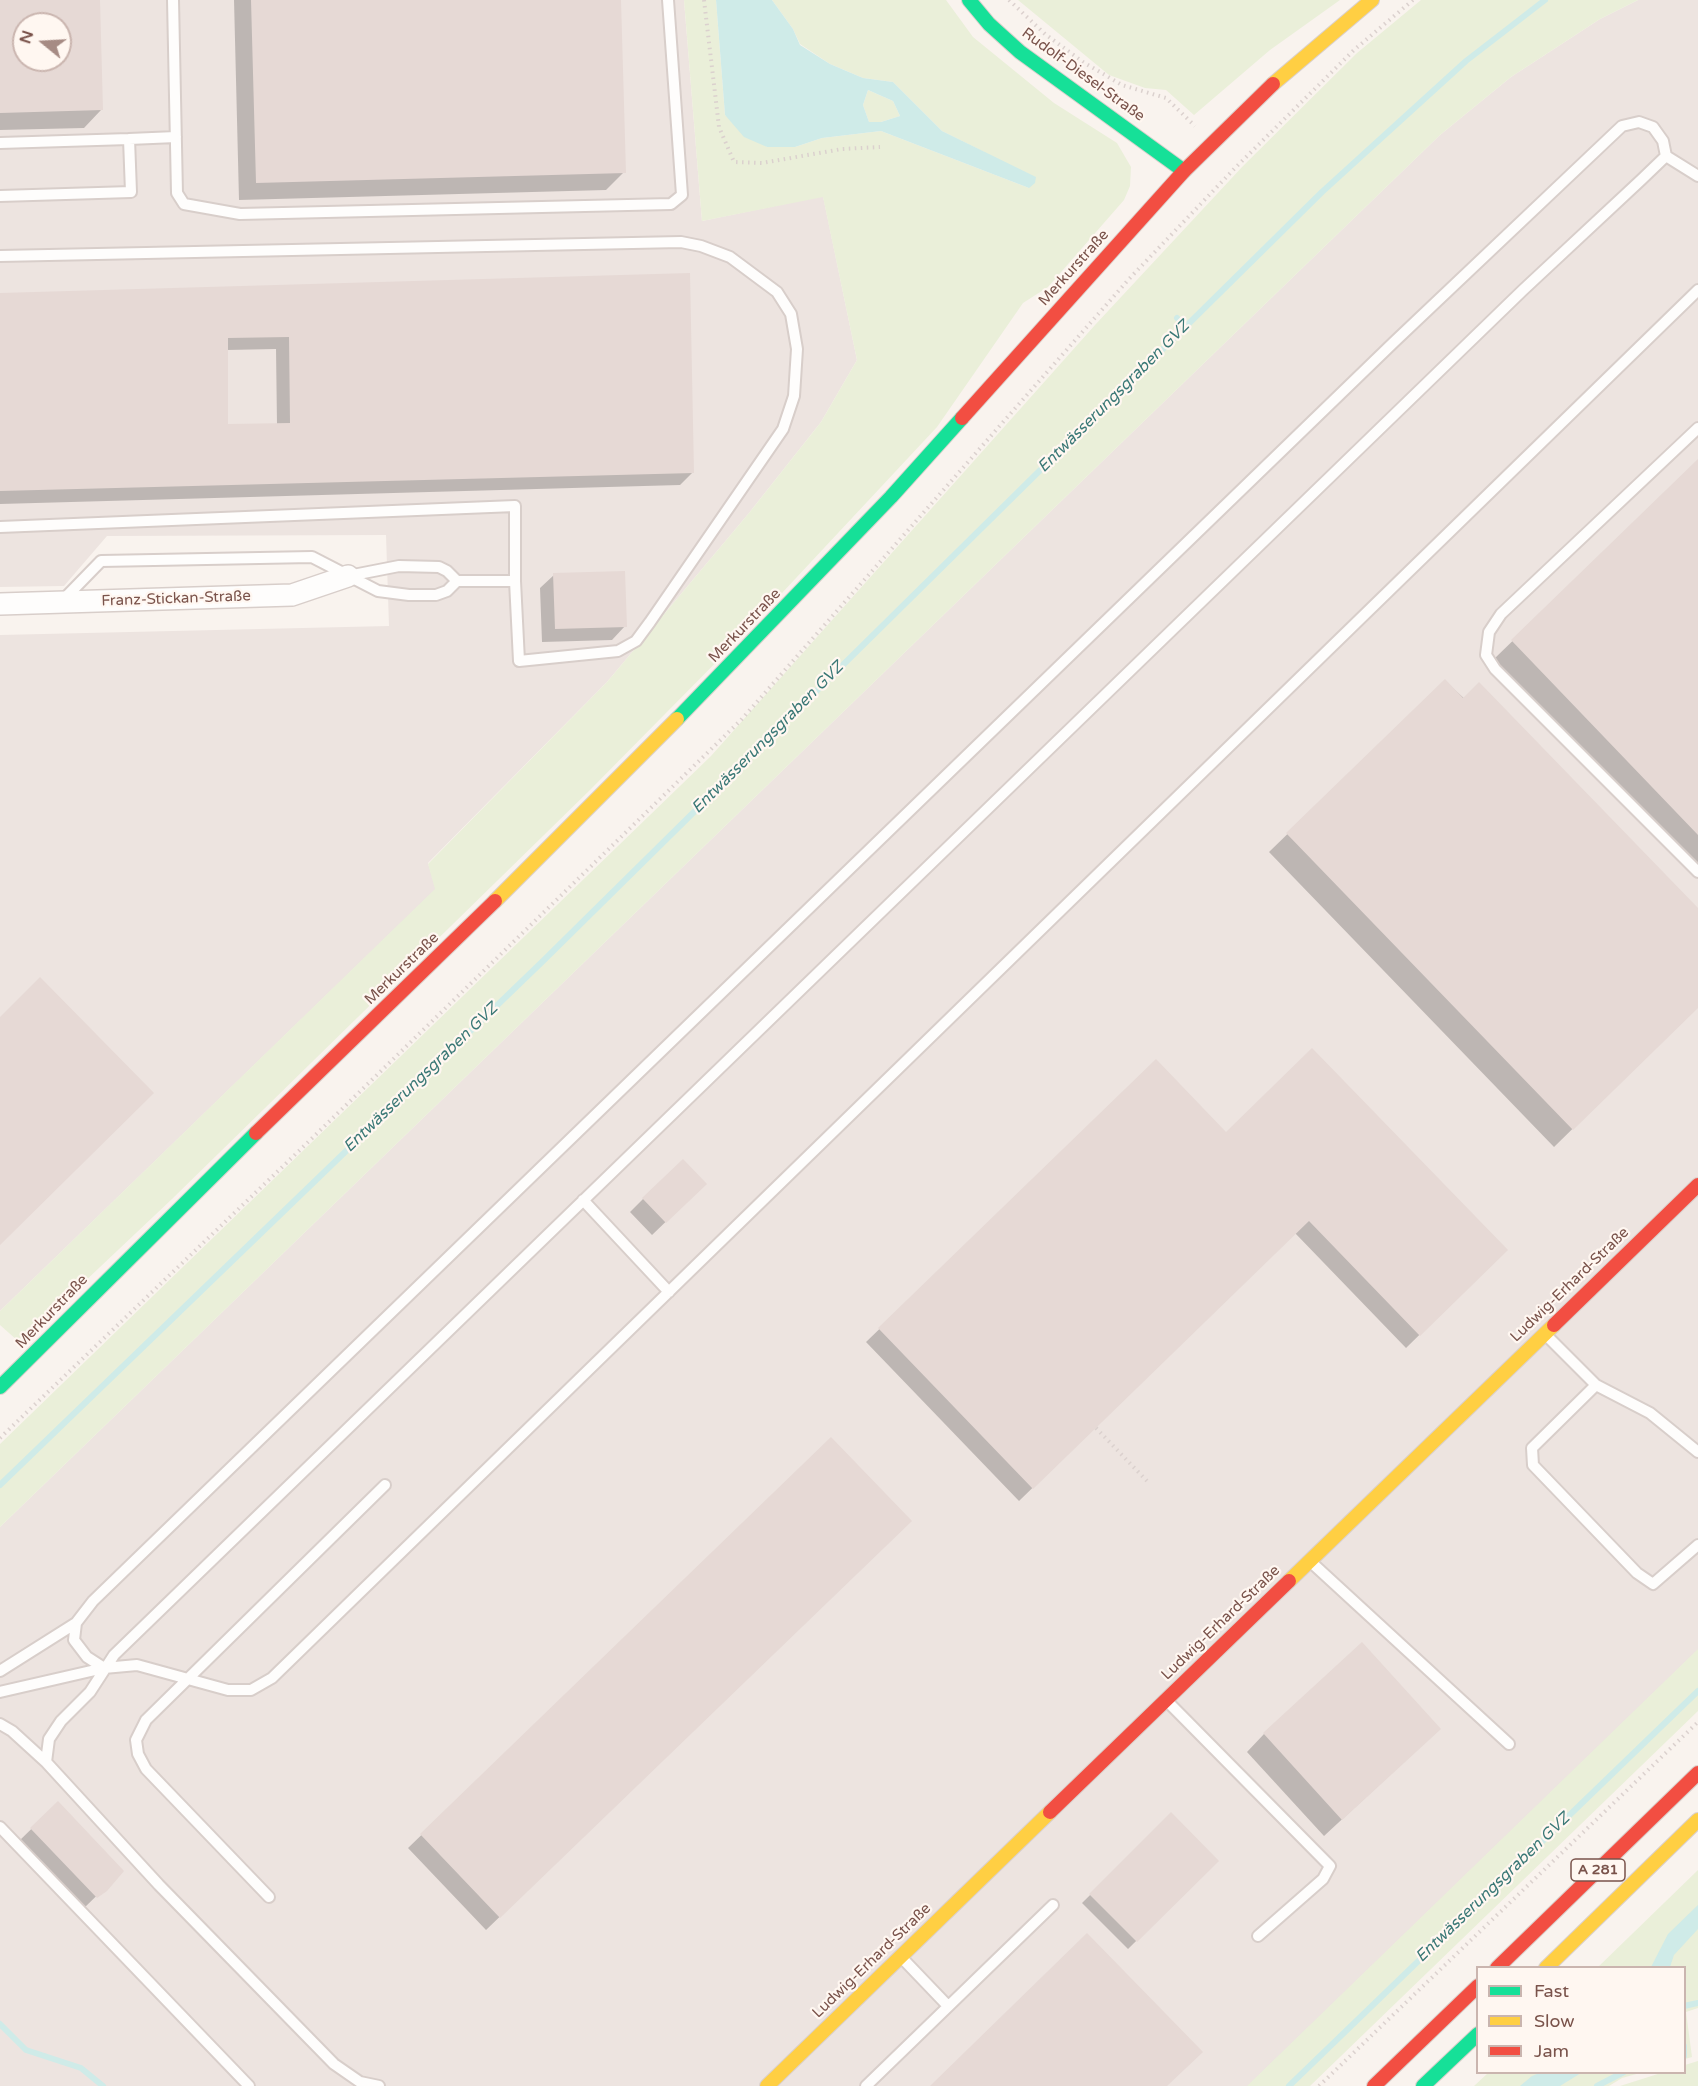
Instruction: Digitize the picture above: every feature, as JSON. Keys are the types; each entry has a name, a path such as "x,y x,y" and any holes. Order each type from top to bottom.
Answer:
{"main road":[{"name":"Rudolf-Diesel-Straße","path":"969,0 989,24 1020,52 1184,171"},
{"name":"Merkurstraße","path":"0,1387 53,1337 126,1259 530,867 725,671 891,497 1184,171 1258,97 1372,0"},
{"name":"Ludwig-Erhard-Straße","path":"767,2086 1698,1185"},
{"name":"Merkurstraße","path":"16,1351 126,1259"},
{"name":"A 281","path":"1499,1966 1698,1773"},
{"name":"A 281","path":"1548,1966 1698,1820"},
{"path":"1374,2086 1476,1988"},
{"path":"1423,2086 1476,2036"}],"street":[{"name":"Franz-Stickan-Straße","path":"0,604 292,595 348,576"}],"lane":[{"path":"173,0 177,193 184,204 240,214 670,204 682,195 668,0"},
{"path":"0,1671 76,1623 101,1592 1393,343 1622,126 1639,122 1653,127 1663,141 1666,156 1698,176"},
{"path":"0,143 176,137"},
{"path":"0,196 131,192 129,139"},
{"path":"46,1762 50,1738 61,1721 90,1692 104,1668 583,1200 1497,315 1666,156"},
{"path":"0,256 681,242 701,246 730,257 777,292 791,314 797,349 795,396 783,429 636,641 618,651 519,662 515,581 515,506 0,527"},
{"path":"0,1692 104,1668 137,1665 228,1690 251,1690 272,1678 1698,290"},
{"path":"1698,428 1501,614 1489,632 1486,655 1495,669 1698,872"},
{"path":"61,602 102,561 312,557 378,591 409,595 436,595 447,591 457,581 515,581"},
{"path":"348,576 390,567 439,567 457,581"},
{"path":"583,1200 669,1292"},
{"path":"1544,1333 1596,1385 1650,1413 1698,1452"},
{"path":"1596,1385 1532,1448 1533,1465 1637,1574 1653,1584 1698,1545"},
{"path":"269,1897 146,1769 138,1754 136,1740 146,1720 385,1485"},
{"path":"1310,1560 1509,1744"},
{"path":"76,1623 74,1640 87,1657 104,1668"},
{"path":"1166,1700 1330,1866 1323,1879 1258,1936"},
{"path":"0,1724 12,1731 46,1762 159,1885 334,2064 360,2082 379,2086"},
{"path":"0,1827 249,2086"},
{"path":"866,2086 1053,1905"},
{"path":"900,1957 948,2006"}],"path":[{"path":"704,0 719,127 734,162 762,163 842,149 880,147"},
{"path":"1009,0 1045,34 1107,78 1166,98 1236,167"},
{"path":"0,1438 302,1148 741,720 1129,279 1236,167 1354,50 1413,0"},
{"path":"1096,1428 1147,1481"},
{"path":"1319,2086 1698,1722"}],"shaded area":[{"path":"0,0 684,0 702,221 823,196 857,360 821,422 749,513 607,682 428,863 436,889 0,1311 0,635 389,626 386,535 107,536 64,586 0,587"},
{"path":"1638,0 1698,0 1698,1650 1248,2086 0,2086 0,1527 1440,135 1511,77 1600,19"}],"green space":[{"path":"684,0 716,0 725,115 767,147 795,147 822,138 881,131 1029,188 984,152 942,131 893,82 863,78 830,64 800,44 793,29 772,0 946,0 973,37 1054,103 1117,143 1131,167 1130,186 1124,200 1048,287 1023,303 937,427 740,638 590,790 172,1199 45,1319 18,1341 0,1325 0,1311 435,889 428,864 607,682 749,513 821,422 857,360 823,197 702,221"},
{"path":"1018,0 1340,0 1270,50 1194,115 1166,90 1145,88 1109,75"},
{"path":"1421,0 1638,0 1600,19 1511,77 1440,135 0,1527 0,1444 711,756 1095,325 1243,166 1357,53"},
{"path":"868,90 893,101 900,116 881,122 869,122 863,105"},
{"path":"1698,1649 1698,1711 1310,2086 1247,2086"},
{"path":"1698,1870 1698,2008 1686,2012 1686,1966 1599,1966"},
{"path":"1686,2012 1692,2057 1686,2059"},
{"path":"1698,2061 1698,2086 1620,2086 1658,2074 1686,2074 1686,2065"},
{"path":"1487,2074 1636,2074 1622,2078 1609,2086 1474,2086"}],"water":[{"path":"716,0 772,0 793,29 800,45 830,64 863,78 893,82 942,131 1036,177 1035,183 1029,188 881,131 822,138 795,147 767,147 744,137 725,115","holes":["868,90 893,101 900,116 881,122 869,122 863,105"]},
{"path":"1698,1905 1698,1929 1674,1955 1670,1966 1652,1966 1668,1934"},
{"path":"1579,2074 1560,2086 1520,2086 1532,2076"}],"building":[{"path":"0,0 100,0 103,110 0,113"},
{"path":"251,0 621,0 626,173 256,183"},
{"path":"690,273 694,473 0,491 0,293","holes":["289,337 290,423 228,424 228,338"]},
{"path":"1698,459 1698,835 1511,640"},
{"path":"625,571 627,627 555,629 553,573"},
{"path":"1445,679 1463,698 1479,682 1698,908 1698,1008 1573,1130 1286,833"},
{"path":"40,977 154,1093 0,1245 0,1017"},
{"path":"1312,1048 1508,1250 1420,1336 1309,1221 1033,1489 878,1328 1156,1059 1226,1132"},
{"path":"683,1159 707,1184 666,1223 642,1198"},
{"path":"831,1437 912,1521 500,1918 420,1834"},
{"path":"1362,1642 1441,1729 1342,1820 1263,1733"},
{"path":"58,1801 124,1871 107,1891 97,1898 30,1828"},
{"path":"1171,1812 1219,1861 1137,1942 1089,1894"},
{"path":"1087,1933 1203,2052 1167,2086 930,2086"}],"waterway":[{"name":"Entwässerungsgraben GVZ","path":"0,1485 543,961 1322,192 1466,61 1545,0"},
{"path":"1177,318 1185,326"},
{"name":"Entwässerungsgraben GVZ","path":"1289,2086 1698,1691"},
{"path":"1686,2006 1698,2003"},
{"path":"0,2024 26,2050 81,2068 103,2086"},
{"path":"1597,2086 1620,2074"}],"traffic: fast":[{"path":"969,0 989,24 1020,52 1184,171"},
{"path":"677,719 891,497 962,418"},
{"path":"0,1387 256,1133"},
{"path":"1423,2086 1476,2036"}],"traffic: slow":[{"path":"1273,84 1372,0"},
{"path":"495,901 677,719"},
{"path":"1289,1581 1554,1325"},
{"path":"767,2086 1050,1812"},
{"path":"1548,1966 1698,1820"}],"traffic: jam":[{"path":"962,418 1184,171 1273,84"},
{"path":"256,1133 495,901"},
{"path":"1554,1325 1698,1185"},
{"path":"1050,1812 1289,1581"},
{"path":"1499,1966 1698,1773"},
{"path":"1374,2086 1476,1988"}]}
